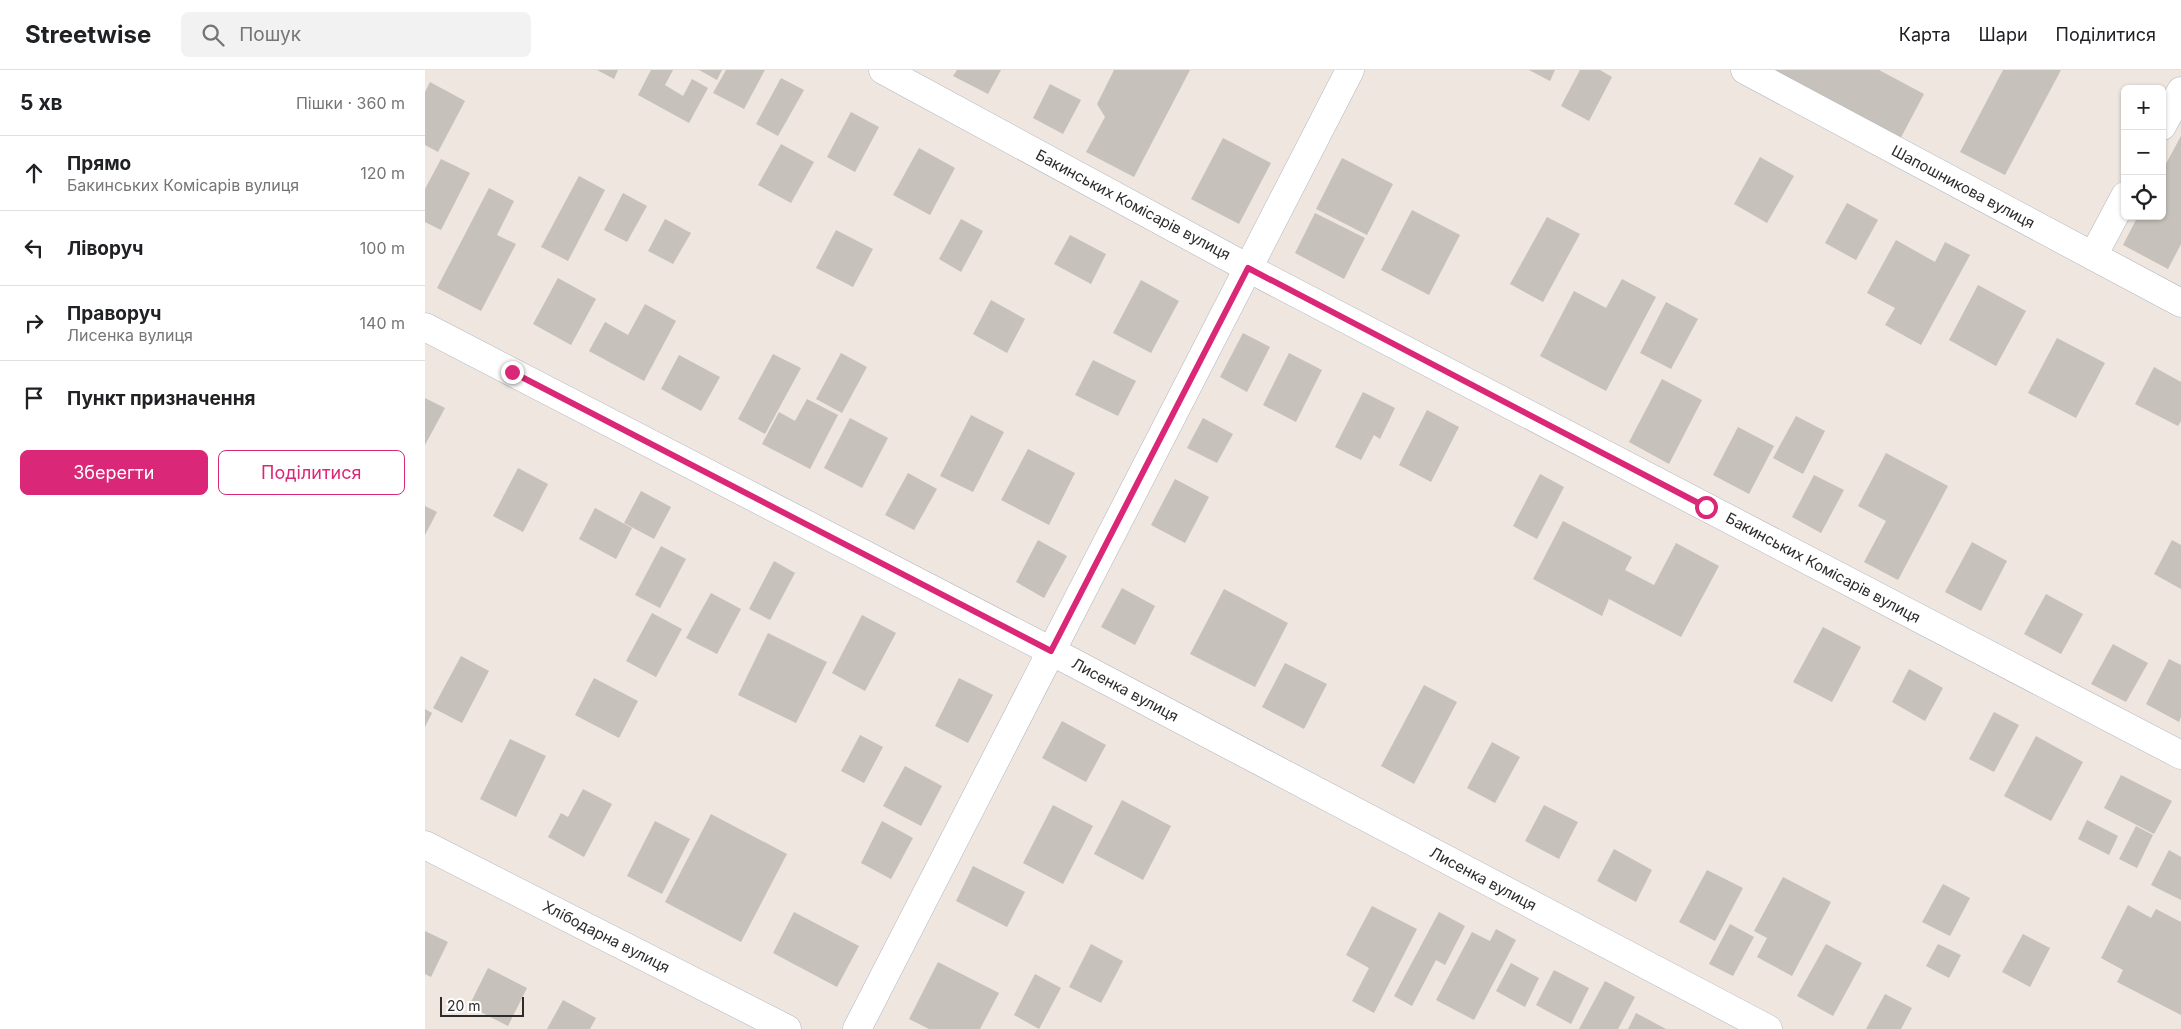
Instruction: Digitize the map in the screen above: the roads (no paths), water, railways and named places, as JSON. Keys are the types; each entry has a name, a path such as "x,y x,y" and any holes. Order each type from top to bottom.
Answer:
{"street":[{"name":"Бакинських Комісарів вулиця","path":"883,70 1248,268 2181,756"},
{"path":"857,1029 1350,70"},
{"name":"Шапошникова вулиця","path":"1745,70 2181,303"},
{"path":"2166,119 2181,91"},
{"path":"2093,256 2121,204"},
{"name":"Лисенка вулиця","path":"425,327 1051,651 1769,1029"},
{"name":"Хлібодарна вулиця","path":"425,845 787,1029"}]}
